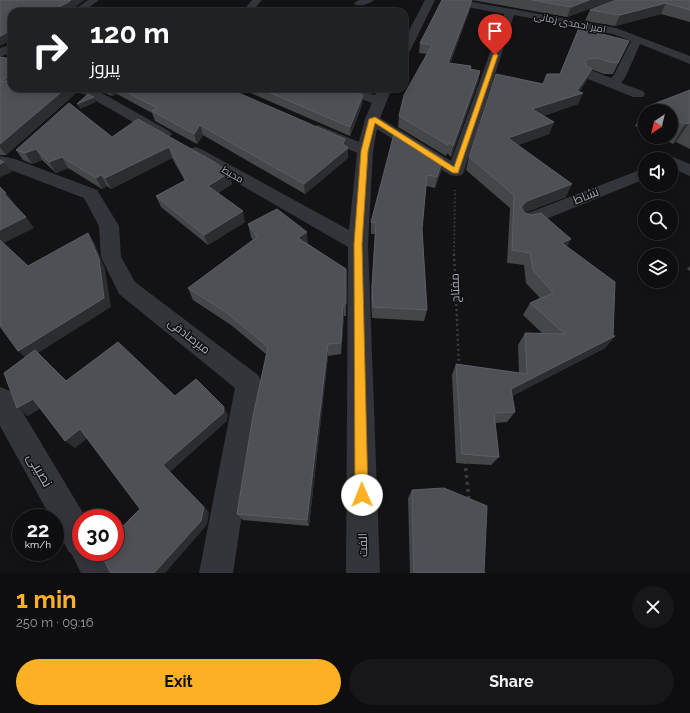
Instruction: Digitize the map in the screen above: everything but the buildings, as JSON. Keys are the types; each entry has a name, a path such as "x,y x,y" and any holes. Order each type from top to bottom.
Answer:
{"street":[{"path":"82,8 94,0"},
{"path":"250,8 257,0"},
{"path":"409,32 430,0"},
{"name":"امیر احمدی زمانی","path":"446,0 616,31 690,60"},
{"path":"354,92 379,103 456,171 510,11"},
{"path":"569,22 584,16"},
{"path":"613,84 620,76 637,39"},
{"path":"588,74 638,94"},
{"name":"محیط","path":"86,94 181,144 358,244"},
{"name":"الفت","path":"363,573 358,244 365,151 379,103"},
{"path":"308,126 365,151"},
{"name":"میرصادقی","path":"10,159 91,194 109,226 111,257 127,288 249,383 216,573"},
{"path":"678,166 690,171"},
{"name":"نشاط","path":"527,220 638,176"},
{"name":"نصیبی","path":"0,400 72,524"},
{"path":"93,561 100,573"}],"path":[{"name":"مفتاح","path":"456,171 454,259 458,367"},
{"path":"464,459 469,504"}],"route":[{"path":"362,495 358,244 365,151 372,119 456,171 495,55"}]}
